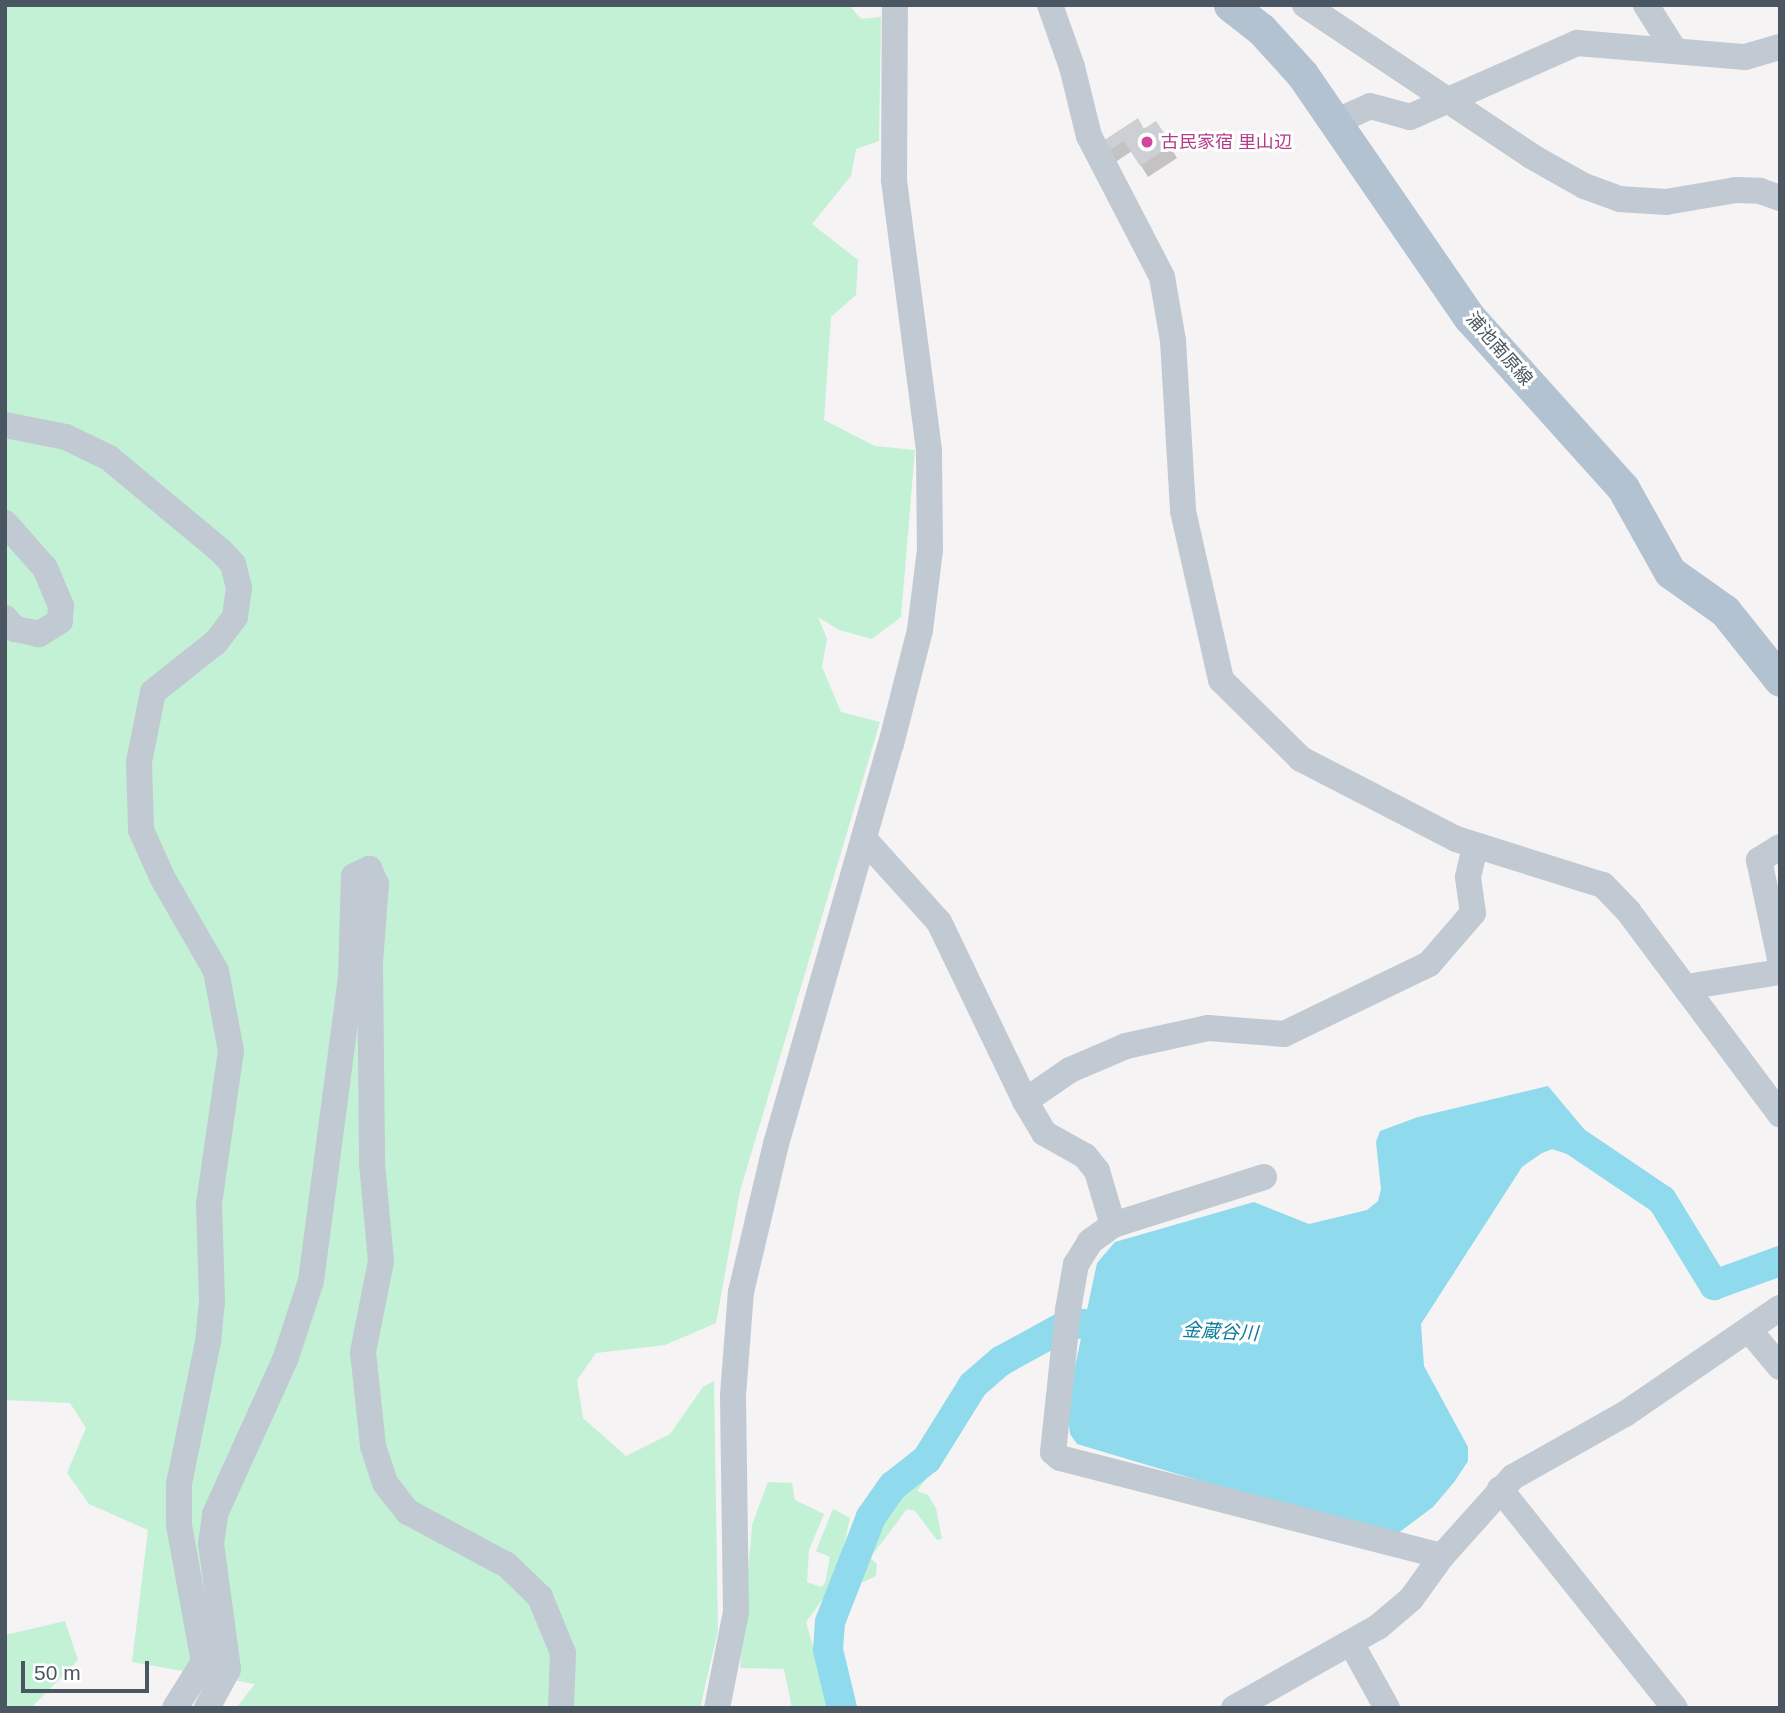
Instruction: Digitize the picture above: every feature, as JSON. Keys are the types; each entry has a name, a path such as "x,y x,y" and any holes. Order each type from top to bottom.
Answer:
{"main road":[{"name":"浦池南原線","path":"1230,5 1261,29 1337,121 1471,318 1623,488 1670,572 1725,611 1780,680"}],"street":[{"path":"717,1708 736,1612 733,1395 741,1293 776,1144 864,839 920,630 930,551 929,450 894,179 895,5"},
{"path":"1050,5 1073,67 1089,136 1162,277 1173,341 1183,511 1221,680 1301,759 1475,846 1603,885 1686,987 1780,1114"},
{"path":"1304,5 1451,99 1531,156 1584,186 1619,199 1666,202 1737,190 1760,191 1780,198"},
{"path":"1646,5 1675,51"},
{"path":"1337,121 1370,106 1410,117 1577,43 1745,57 1780,47"},
{"path":"5,425 66,437 109,458 220,550 233,564 239,588 235,617 216,642 153,692 139,762 141,830 162,877 216,971 231,1051 209,1204 212,1302 208,1342 179,1483 179,1525 204,1662 175,1708"},
{"path":"5,523 45,568 61,606 60,621 39,634 15,629 5,618"},
{"path":"864,839 939,922 1025,1101 1044,1133 1085,1156 1097,1171 1113,1225"},
{"path":"1025,1101 1070,1070 1126,1046 1208,1028 1284,1034 1429,964 1473,913 1468,877 1475,846"},
{"path":"1780,847 1759,860 1780,959"},
{"path":"206,1708 228,1669 212,1544 215,1514 285,1360 311,1281 351,977 354,876 369,869 376,884 370,962 372,1164 382,1261 363,1352 373,1446 385,1483 408,1512 507,1565 540,1597 563,1653 561,1708"},
{"path":"1686,987 1780,972"},
{"path":"1264,1177 1113,1225 1090,1242 1076,1264 1066,1322 1053,1452 1060,1458 1442,1556"},
{"path":"1234,1708 1351,1643 1411,1599 1442,1556 1500,1489 1625,1414 1780,1308"},
{"path":"1749,1330 1780,1367"},
{"path":"1500,1489 1675,1708"},
{"path":"1351,1643 1387,1708"}],"green space":[{"path":"5,5 849,5 861,19 881,17 879,141 856,149 851,176 812,224 858,260 856,295 831,317 824,420 875,446 915,450 901,617 872,639 839,630 818,617 827,639 822,667 841,712 880,722 740,1191 716,1323 665,1345 596,1353 577,1380 583,1418 626,1456 670,1434 703,1387 714,1381 718,1631 700,1708 236,1708 255,1684 132,1662 148,1530 89,1504 67,1473 86,1428 70,1403 5,1400"},
{"path":"943,1445 940,1460 917,1491 928,1495 936,1508 942,1539 937,1540 915,1511 907,1509 870,1558 877,1564 876,1576 863,1582 854,1578 877,1517"},
{"path":"768,1482 792,1483 795,1500 824,1514 809,1550 807,1582 821,1587 825,1583 830,1557 816,1551 833,1509 850,1518 836,1581 806,1622 815,1653 828,1671 834,1708 792,1708 784,1669 740,1668 752,1525"},
{"path":"65,1621 78,1660 31,1708 5,1708 5,1635"}],"water":[{"path":"1548,1086 1589,1135 1542,1153 1522,1167 1421,1324 1424,1366 1468,1447 1468,1461 1433,1507 1397,1534 1371,1532 1077,1444 1070,1434 1067,1404 1097,1263 1115,1242 1254,1202 1309,1224 1367,1210 1378,1201 1381,1189 1376,1142 1380,1131 1418,1117"}],"building":[{"name":"古民家宿 里山辺","path":"1138,118 1144,129 1156,121 1172,145 1140,166 1124,141 1106,152 1100,143"}],"waterway":[{"name":"金蔵谷川","path":"1539,1129 1573,1140 1662,1200 1714,1285 1780,1261"},
{"name":"金蔵谷川","path":"842,1708 828,1650 830,1622 871,1517 893,1486 927,1459 973,1385 1001,1361 1070,1323 1124,1327"}],"place":[{"name":"古民家宿 里山辺","path":"1147,142"}]}
